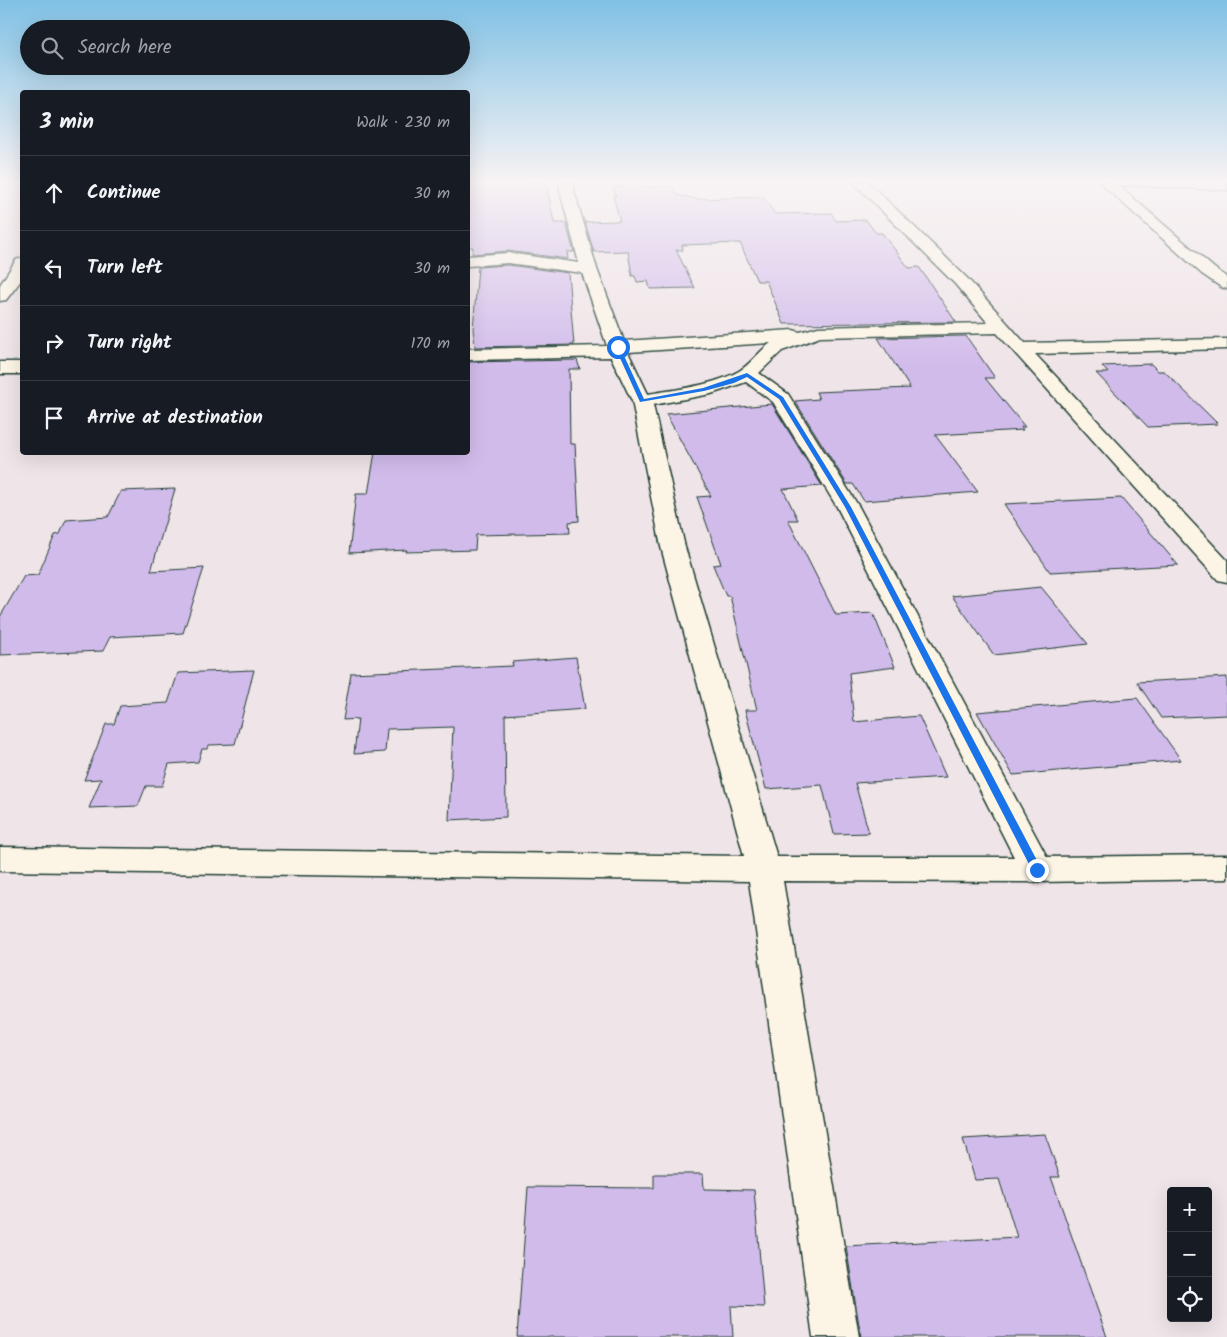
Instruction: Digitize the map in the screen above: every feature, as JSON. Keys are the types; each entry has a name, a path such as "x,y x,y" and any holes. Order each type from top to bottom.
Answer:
{"street":[{"path":"582,244 618,349 642,401 673,548 764,869 836,1337"},
{"path":"924,244 961,281 1001,328 1227,575"},
{"path":"1178,244 1208,271 1227,284"},
{"path":"470,261 508,258 589,268"},
{"path":"0,296 18,278"},
{"path":"470,355 618,349 755,339 818,332 1001,328"},
{"path":"642,401 704,390 732,382 747,374 776,348 818,332"},
{"path":"1020,349 1227,344"},
{"path":"0,368 20,368"},
{"path":"747,374 781,398 848,507 1037,870"},
{"path":"0,860 764,869 1037,870 1227,867"}],"building":[{"path":"470,244 572,244 574,252 567,252 568,259 508,251 472,254 473,247 470,247"},
{"path":"592,244 700,244 682,245 683,250 676,250 695,288 650,289 648,281 637,282 635,276 632,276 628,251 594,252"},
{"path":"741,244 891,244 909,268 919,267 956,322 784,324 766,281 757,281"},
{"path":"508,265 568,273 574,345 475,347 473,329 478,267"},
{"path":"966,336 995,378 985,378 1025,427 1021,427 1023,430 935,435 978,492 864,501 853,484 847,484 795,401 819,399 816,392 910,388 878,338"},
{"path":"577,360 580,369 569,369 570,444 575,444 579,521 569,522 570,533 476,535 475,550 406,552 407,550 349,553 356,494 368,494 374,455 470,455 470,362"},
{"path":"1151,364 1158,371 1164,371 1218,424 1148,427 1096,373 1108,373 1102,366"},
{"path":"772,404 822,486 783,489 798,520 788,520 836,615 873,613 895,667 849,673 854,722 919,716 946,777 855,783 869,833 834,834 822,785 766,789 745,710 757,710 730,596 726,596 713,565 721,564 697,497 711,496 666,414"},
{"path":"175,489 151,571 204,568 183,633 110,637 103,651 0,655 0,617 24,576 38,575 55,535 60,534 66,520 108,517 121,491"},
{"path":"1121,498 1178,565 1050,572 1004,504"},
{"path":"1041,587 1088,644 994,655 952,596"},
{"path":"576,657 585,709 505,715 506,817 449,820 453,727 387,729 385,752 354,754 358,719 343,720 351,673 513,666 512,662"},
{"path":"254,670 235,744 209,745 207,749 202,749 198,762 169,764 162,786 146,786 138,806 89,808 101,779 84,780 106,724 114,724 120,706 168,703 178,673"},
{"path":"1227,677 1227,715 1161,718 1137,682"},
{"path":"1137,698 1181,760 1013,775 977,712"},
{"path":"1045,1134 1060,1177 1051,1177 1107,1337 861,1337 846,1246 1017,1237 999,1179 975,1180 963,1139"},
{"path":"654,1174 703,1174 704,1189 754,1190 764,1307 731,1306 733,1337 517,1337 528,1187 654,1188"}],"route":[{"path":"618,347 618,351 642,401 704,390 732,382 747,374 781,398 848,507 1037,870"}]}
